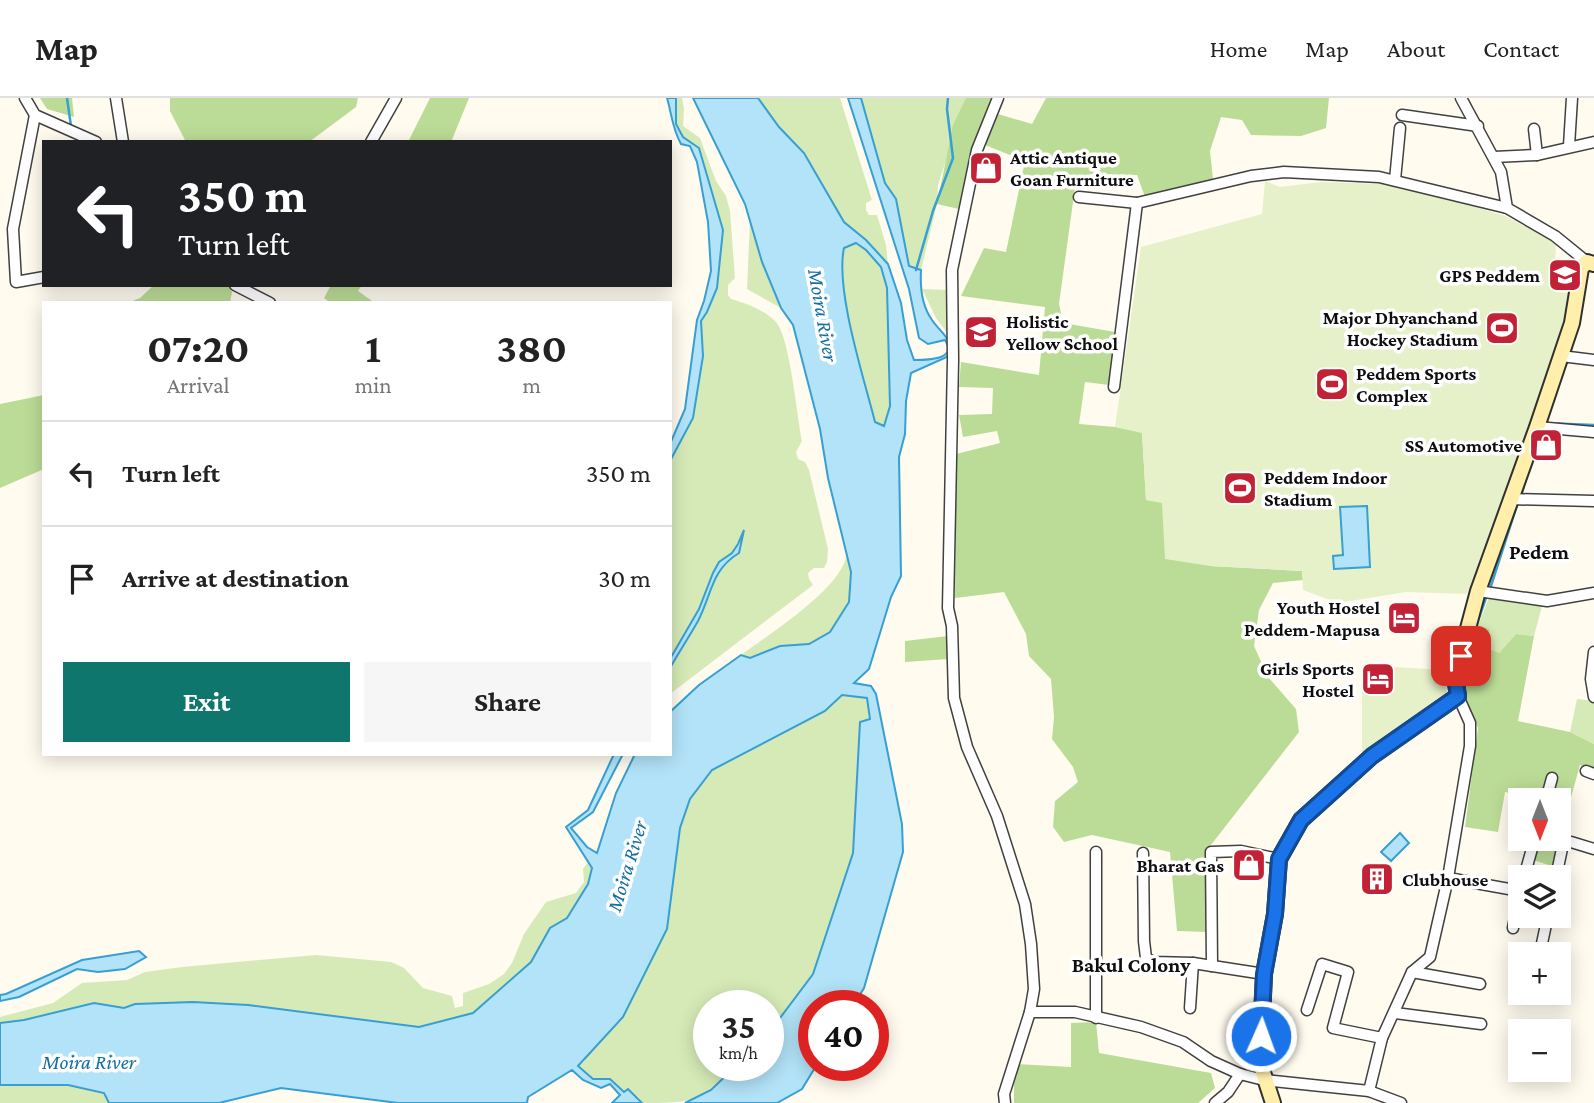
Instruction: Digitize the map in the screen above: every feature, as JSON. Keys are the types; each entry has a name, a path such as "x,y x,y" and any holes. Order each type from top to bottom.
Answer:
{"street":[{"path":"25,98 35,115 91,140"},
{"path":"116,98 123,140"},
{"path":"372,140 396,98"},
{"path":"998,98 977,150 952,270 948,608 952,626 954,698 967,747 997,816 1025,904 1031,944 1034,989 1030,1012 1004,1094 1005,1103"},
{"path":"1461,98 1501,172 1507,208"},
{"path":"1569,146 1572,98"},
{"path":"35,115 13,229 16,282 42,277"},
{"path":"1402,115 1478,126"},
{"path":"1395,180 1400,128"},
{"path":"1534,129 1538,155"},
{"path":"1494,158 1538,155 1594,142"},
{"path":"1079,197 1137,203 1251,176 1284,172 1395,180 1507,208 1555,236 1591,263 1581,268 1572,323 1478,591 1455,677 1458,696 1470,723 1470,746 1448,878 1430,957 1412,972 1382,1038 1369,1091"},
{"path":"1114,387 1137,203"},
{"path":"248,288 267,301"},
{"path":"1561,356 1594,360"},
{"path":"1537,427 1594,432"},
{"path":"1510,499 1594,500"},
{"path":"1478,591 1547,601 1594,593"},
{"path":"1594,652 1591,678 1594,696"},
{"path":"1273,1103 1260,1063 1264,974 1275,914 1279,859 1301,820 1372,756 1458,696"},
{"path":"1549,788 1552,778"},
{"path":"1559,865 1563,844 1571,842 1594,849"},
{"path":"1212,966 1211,852 1241,851 1279,859"},
{"path":"1096,852 1096,1018"},
{"path":"1143,853 1143,941 1146,958 1154,962 1193,963 1264,974"},
{"path":"1448,878 1508,887"},
{"path":"1190,1008 1193,963"},
{"path":"1307,1010 1322,964 1348,972 1333,1028 1382,1038"},
{"path":"1412,972 1480,984"},
{"path":"1030,1012 1075,1012 1142,1027 1183,1042 1212,1061 1240,1074 1264,1080 1369,1091 1401,1103"},
{"path":"1395,1013 1481,1024"},
{"path":"1215,1103 1228,1092 1240,1074"}],"green space":[{"path":"40,98 72,98 74,117 47,109"},
{"path":"170,98 358,98 356,107 312,140 185,140 170,111"},
{"path":"430,98 469,98 452,140 409,140"},
{"path":"676,98 682,98 683,126 700,138 716,181 726,196 730,211 735,278 728,285 728,295 731,299 766,314 776,322 781,331 789,360 802,441 796,452 798,459 805,462 809,470 828,549 824,568 814,568 808,573 813,585 672,692 672,665 698,621 719,569 739,553 743,533 732,553 719,562 699,609 672,656 672,457 693,418 703,356 701,321 708,312 717,288 706,172 699,148 683,137 676,124"},
{"path":"758,98 840,98 872,200 866,203 866,210 869,215 877,215 886,245 888,264 866,240 844,222 804,153 779,127"},
{"path":"861,98 966,98 938,185 937,204 921,270 909,266 896,199 885,183"},
{"path":"966,98 992,98 977,134 959,209 937,204 953,125"},
{"path":"1046,98 1329,98 1326,128 1301,136 1251,135 1242,120 1221,117 1210,151 1213,179 1145,197 1137,175 1091,174 1076,180 1059,304 1063,323 1115,332 1109,385 1085,382 1079,424 1142,432 1146,500 1162,502 1210,566 1302,571 1303,580 1273,583 1259,610 1254,646 1268,677 1296,709 1299,732 1207,850 1207,932 1177,931 1170,852 1092,835 1064,842 1053,827 1055,801 1078,782 1073,767 1052,739 1054,717 1051,679 1029,656 1026,634 1004,592 955,598 956,454 1000,443 997,431 963,437 959,415 992,414 993,388 959,387 961,362 1039,375 1045,307 961,296 984,248 1006,252 1025,161 985,145 998,114 1032,124"},
{"name":"Peddem Sports Complex","path":"1265,181 1280,187 1321,182 1383,184 1505,216 1556,242 1554,292 1573,293 1550,367 1467,594 1406,592 1338,603 1303,590 1302,571 1210,566 1165,559 1162,503 1146,500 1142,433 1115,427 1141,247 1262,214"},
{"path":"750,219 762,262 781,308 747,289"},
{"path":"855,243 866,250 881,267 887,288 890,406 884,426 875,422 847,310 842,266 844,248"},
{"path":"152,287 229,287 232,292 230,301 133,301"},
{"path":"330,287 361,287 358,291 372,301 328,301 324,298"},
{"path":"922,289 948,290 948,334 936,318"},
{"path":"42,395 42,470 0,488 0,404"},
{"path":"847,552 851,572 849,602 831,632 809,644 780,646 750,658 741,655 820,594 843,566"},
{"path":"1490,596 1542,606 1534,636 1516,634 1499,653 1490,649 1489,629 1478,625"},
{"path":"1478,625 1489,629 1490,649 1499,653 1516,634 1534,636 1518,721 1570,732 1594,744 1594,769 1580,765 1572,794 1572,788 1508,788 1498,832 1465,827 1478,728 1464,697 1461,674"},
{"path":"948,636 948,659 905,662 905,641"},
{"path":"1362,665 1444,670 1447,697 1362,756"},
{"path":"842,695 867,698 870,720 860,723 853,854 813,974 801,990 798,990 798,994 784,1013 784,990 693,990 693,1081 720,1081 704,1094 685,1101 642,1103 628,1089 625,1092 610,1079 593,1079 578,1066 583,1063 667,929 680,828 690,799 712,770 825,711"},
{"path":"1577,699 1594,701 1594,744 1570,732"},
{"path":"1535,851 1556,851 1552,865 1533,860"},
{"path":"588,862 592,868 588,884 567,918 550,928 531,962 473,1013 419,1027 248,1005 193,1002 135,1004 124,1008 94,1003 0,1023 0,1017 53,1003 82,983 127,980 145,972 182,967 316,955 391,962 404,968 423,988 452,996 455,1008 463,1006 463,993 489,984 504,974 512,963 524,934 546,902 576,893 584,882 583,869"},
{"path":"1096,1022 1099,1053 1211,1073 1215,1088 1198,1103 1014,1103 1014,1064 1071,1067 1071,1023"},
{"path":"0,1085 68,1085 104,1093 109,1103 0,1103"}],"water":[{"path":"667,98 676,98 676,124 683,137 699,148 723,230 717,288 701,321 703,356 693,418 672,457 672,439 685,409 697,320 711,271 708,222 697,162 690,146 681,144"},
{"name":"Moira River","path":"693,98 758,98 779,127 804,153 844,222 866,240 888,264 901,303 907,340 914,360 939,358 947,352 945,340 928,344 919,338 909,289 848,98 861,98 885,183 896,199 909,266 921,270 923,302 951,347 951,353 947,357 911,373 906,401 905,434 899,457 901,576 891,597 869,669 854,683 871,686 876,694 902,824 903,852 863,990 801,990 813,974 853,853 860,722 870,719 867,698 842,695 825,711 712,770 690,799 680,828 667,929 623,1017 578,1066 593,1079 610,1079 624,1092 628,1089 642,1103 612,1103 620,1095 610,1084 601,1088 583,1080 572,1070 528,1097 527,1103 398,1103 281,1088 219,1103 109,1103 104,1093 68,1085 0,1085 0,1023 94,1003 124,1008 135,1004 193,1002 248,1005 419,1027 473,1013 531,962 550,928 567,918 588,884 592,868 566,827 588,810 613,756 622,756 593,812 571,828 587,847 597,853 616,793 634,756 672,756 672,710 699,685 741,655 750,658 780,646 809,644 830,632 849,602 851,572 828,478 820,429 793,325 781,308 762,262 745,204","holes":["856,243 866,250 881,267 887,288 890,406 884,426 875,422 852,334 842,266 844,248"]},
{"path":"1367,506 1370,567 1334,569 1333,556 1343,555 1340,507"},
{"path":"744,530 739,553 717,575 698,621 672,665 672,656 699,609 719,562 732,553"},
{"path":"1400,833 1409,843 1391,861 1381,852"},
{"path":"139,951 146,957 125,969 98,972 77,969 19,997 0,1001 0,995 82,960"},
{"path":"798,994 798,1081 807,1081 802,1089 777,1103 685,1103 711,1090 720,1081 784,1081 784,1013"}],"waterway":[{"path":"67,98 71,126"},
{"path":"916,270 933,211 953,158 948,98"},
{"path":"1544,423 1594,425"},
{"path":"1521,496 1529,469"},
{"path":"1490,589 1518,502"},
{"path":"1472,638 1487,595"}],"place":[{"name":"Attic Antique Goan Furniture","path":"986,168"},
{"name":"GPS Peddem","path":"1565,275"},
{"name":"Major Dhyanchand Hockey Stadium","path":"1502,328"},
{"name":"Holistic Yellow School","path":"981,332"},
{"name":"Peddem Sports Complex","path":"1332,384"},
{"name":"SS Automotive","path":"1546,445"},
{"name":"Peddem Indoor Stadium","path":"1240,488"},
{"name":"Youth Hostel Peddem-Mapusa","path":"1404,618"},
{"name":"Girls Sports Hostel","path":"1378,679"},
{"name":"Bharat Gas","path":"1249,865"},
{"name":"Clubhouse","path":"1377,879"}],"district":[{"name":"Pedem","path":"1539,552"},
{"name":"Bakul Colony","path":"1131,965"}],"route":[{"path":"1261,1036 1264,974 1275,914 1279,859 1301,820 1372,756 1458,696 1455,677 1461,656"}]}
